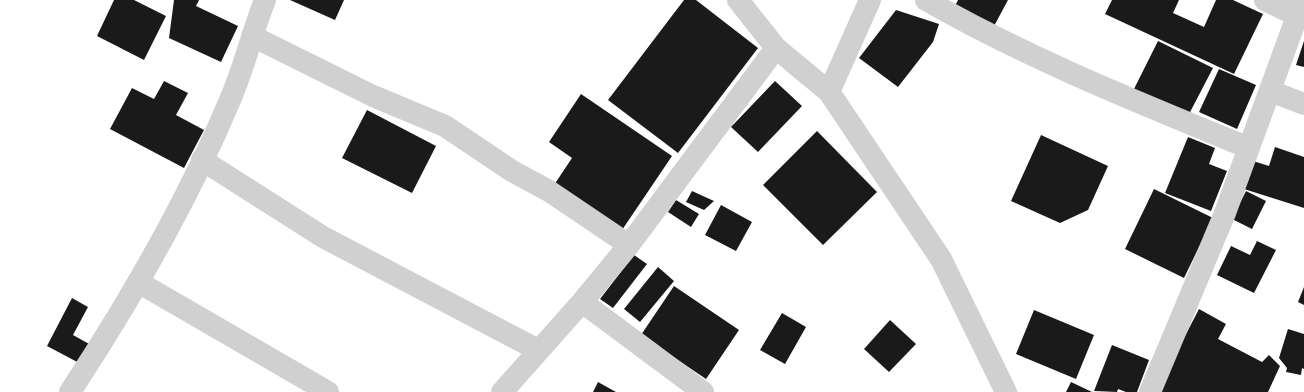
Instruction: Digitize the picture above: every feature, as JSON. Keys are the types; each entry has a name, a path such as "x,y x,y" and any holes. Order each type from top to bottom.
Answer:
{"street":[{"path":"70,392 138,282 170,226 230,100 265,0"},
{"path":"738,0 776,48 829,92 941,259 1006,392"},
{"path":"829,92 870,0"},
{"path":"926,0 968,24 1096,84 1249,148"},
{"path":"1150,392 1225,212 1300,8 1266,0"},
{"path":"252,36 373,96 445,126 512,171 549,191 629,245"},
{"path":"502,392 582,302 629,245 776,48"},
{"path":"1270,91 1304,104"},
{"path":"202,160 323,237 538,350"},
{"path":"138,282 328,392"},
{"path":"582,302 703,392"}],"building":[{"path":"114,0 134,0 166,16 144,60 97,36"},
{"path":"174,0 199,0 196,6 238,26 221,62 169,38"},
{"path":"290,0 344,0 335,20"},
{"path":"684,0 696,0 758,48 678,153 608,100"},
{"path":"958,0 1008,0 993,28 954,8"},
{"path":"1112,0 1179,0 1173,13 1204,27 1216,0 1233,0 1263,14 1234,74 1105,14"},
{"path":"896,10 939,24 933,42 898,87 859,58"},
{"path":"1158,41 1213,68 1188,116 1134,89"},
{"path":"1304,41 1304,67 1296,65"},
{"path":"1219,69 1256,85 1237,129 1199,112"},
{"path":"164,81 188,93 176,115 204,130 184,168 110,129 132,88 154,99"},
{"path":"775,81 802,106 758,152 731,127"},
{"path":"581,94 672,156 620,233 552,188 572,158 549,142"},
{"path":"367,110 436,146 412,193 342,158"},
{"path":"817,131 877,192 823,245 763,185"},
{"path":"1041,135 1108,166 1088,210 1060,223 1011,201"},
{"path":"1188,137 1215,148 1209,164 1227,171 1211,211 1165,193"},
{"path":"1275,147 1304,157 1304,208 1244,189 1253,161 1269,166"},
{"path":"1154,189 1213,218 1184,278 1125,249"},
{"path":"692,191 714,201 704,210 686,202"},
{"path":"1246,191 1266,201 1252,229 1232,219"},
{"path":"676,200 699,214 691,227 668,212"},
{"path":"721,205 752,222 736,251 705,235"},
{"path":"1257,241 1276,250 1254,293 1217,275 1231,246 1250,255"},
{"path":"634,255 647,264 613,308 600,299"},
{"path":"658,267 674,281 640,322 624,309"},
{"path":"674,286 739,330 706,379 641,335"},
{"path":"1304,287 1304,305 1298,302"},
{"path":"72,298 88,307 73,335 91,345 81,364 47,346"},
{"path":"1199,309 1226,324 1218,339 1262,362 1269,355 1280,366 1268,392 1156,392"},
{"path":"1034,310 1094,335 1076,379 1016,354"},
{"path":"782,313 806,327 785,364 760,350"},
{"path":"890,320 916,344 889,372 864,349"},
{"path":"1288,329 1304,334 1304,369 1302,368 1301,375 1286,372 1287,368 1279,358"},
{"path":"1112,345 1149,360 1137,392 1126,392 1118,389 1117,392 1094,391"},
{"path":"598,382 616,392 593,392"},
{"path":"1071,382 1092,392 1066,392"}]}
